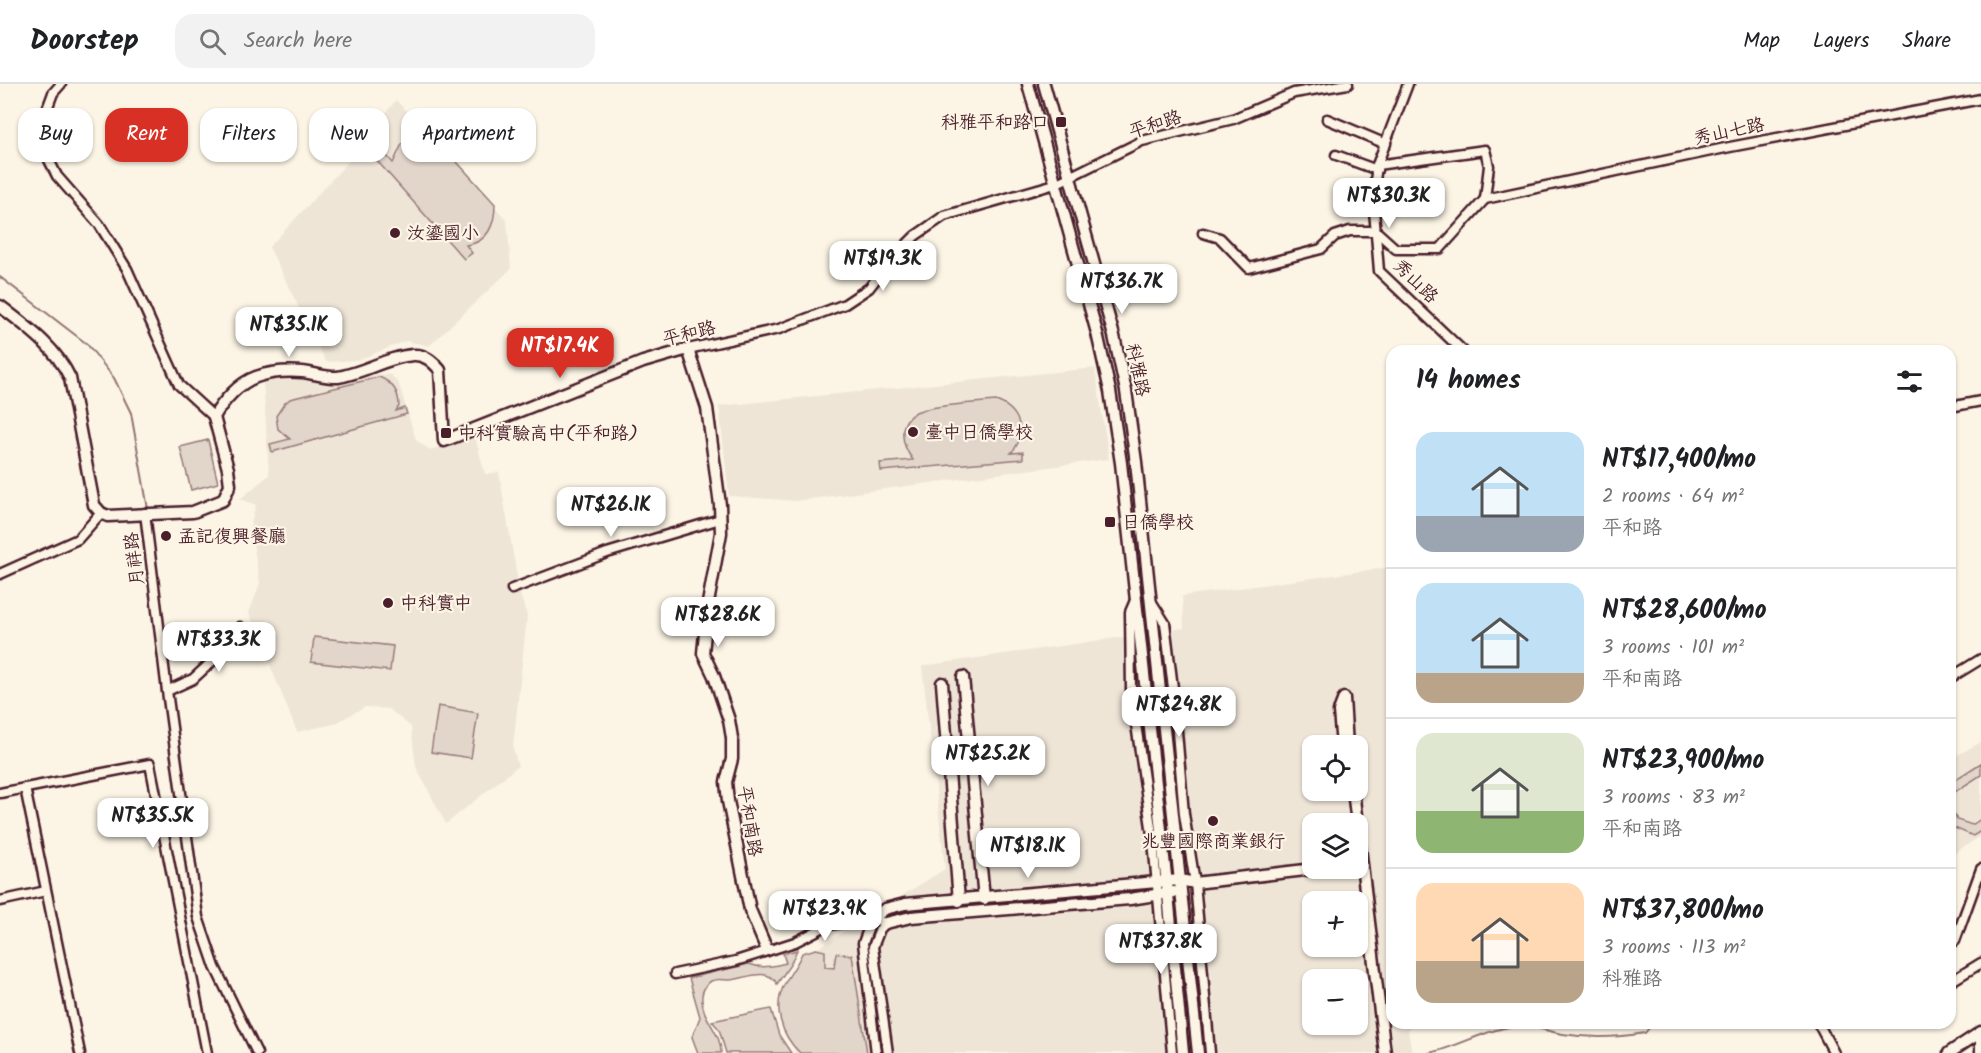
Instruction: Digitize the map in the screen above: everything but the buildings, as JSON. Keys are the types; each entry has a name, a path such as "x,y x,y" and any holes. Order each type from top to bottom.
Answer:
{"street":[{"path":"61,84 53,93 37,136 57,176 99,224 128,269 179,385 214,417 228,469 230,485 223,500 193,512 148,513"},
{"name":"科雅路","path":"1028,84 1097,333 1110,390 1121,463 1136,598 1161,881 1172,1053"},
{"name":"科雅路","path":"1044,84 1114,336 1126,391 1137,462 1198,1053"},
{"name":"平和路","path":"214,417 220,405 246,381 258,376 299,372 336,377 381,362 415,355 429,359 440,370 444,441 643,362 688,349 779,329 844,304 869,288 890,261 915,236 944,216 1055,184 1142,141 1233,119 1294,93 1348,84"},
{"name":"秀山路","path":"1408,84 1377,168 1373,198 1379,271 1457,345"},
{"name":"秀山七路","path":"1485,199 1730,147 1981,99"},
{"path":"1327,119 1386,144"},
{"path":"1203,233 1220,238 1249,268 1321,249 1335,236 1350,231 1376,231 1396,249 1440,249 1485,199 1490,166 1485,150 1377,168 1336,155"},
{"path":"0,306 40,337 63,363 70,378 90,491 94,505 101,513 78,540 0,574"},
{"name":"平和南路","path":"688,349 707,408 721,532 708,603 703,653 714,676 729,720 732,759 726,782 728,801 750,910 767,950"},
{"path":"1956,406 1981,401"},
{"name":"月祥路","path":"101,513 108,516 148,513 198,917 215,967 257,1053"},
{"path":"513,589 607,553 720,519"},
{"name":"科雅路","path":"1151,600 1165,623 1184,814 1195,883 1210,1053"},
{"path":"169,690 193,679 218,656 240,627"},
{"path":"1956,674 1981,659"},
{"path":"963,677 984,898"},
{"path":"942,683 959,901"},
{"path":"1341,735 1339,711 1344,698 1346,735"},
{"path":"0,793 150,764 207,1053"},
{"path":"25,788 80,1053"},
{"path":"1956,938 1981,869"},
{"path":"675,974 736,961 795,942 828,925 872,920 886,923 911,917 1130,899 1162,894 1180,886 1195,883 1302,870"},
{"path":"1359,879 1379,1053"},
{"path":"1360,879 1385,1053"},
{"path":"876,1053 863,943 872,920 885,909 905,904 959,901 1161,881 1180,886"},
{"path":"0,901 46,891"},
{"name":"科雅路","path":"1162,894 1183,1053"},
{"path":"886,923 880,929 873,946 888,1053"},
{"path":"1956,978 1981,963"},
{"path":"1821,1029 1834,1053"},
{"path":"1949,1053 1981,1033"},
{"path":"1980,1053 1981,1033"}],"shaded area":[{"name":"汝鎏國小","path":"396,100 403,108 401,108 401,162 453,162 507,220 511,269 429,346 406,341 358,360 326,362 269,247 348,162 389,162 389,109"},
{"path":"401,146 401,162 457,162 495,204 494,219 489,231 480,241 466,245 472,253 464,259 378,162 389,162 389,158 393,163"},
{"name":"臺中日僑學校","path":"1095,368 1109,459 796,501 729,496 719,406"},
{"name":"中科實中","path":"381,374 391,375 399,384 416,440 430,450 475,436 485,474 499,472 520,594 527,616 513,748 518,766 446,824 416,767 411,727 389,709 365,707 334,724 297,732 249,613 260,583 250,526 256,505 240,499 269,475 263,379 283,375 340,381"},
{"path":"379,377 388,382 396,392 399,406 396,411 405,408 407,414 272,452 270,444 290,439 278,429 276,416 290,399"},
{"path":"996,401 1016,416 1020,430 1019,438 1011,453 1023,452 1023,459 881,471 880,463 913,460 904,442 903,428 916,412 943,406"},
{"path":"208,440 218,483 191,490 180,447"},
{"path":"1386,568 1386,1029 1409,1029 1412,1053 795,1053 785,1010 816,949 945,869 922,666 1184,628 1182,596"},
{"path":"314,637 393,646 390,671 311,662"},
{"path":"438,706 478,713 471,758 431,752"},
{"path":"1981,742 1981,836 1956,852 1956,756"},
{"path":"1981,763 1981,775 1956,791 1956,779"},
{"path":"1956,818 1972,825 1981,819 1981,831 1973,836 1956,829"},
{"path":"816,949 825,951 825,967 834,968 836,953 852,955 867,1053 800,1053 783,1029 779,1011 781,992 802,953"},
{"path":"797,950 777,984 768,976 755,975 716,980 707,984 702,996 702,1004 718,1038 721,1053 698,1053 692,1037 700,1017 689,978 749,964 763,967 786,963 783,954"},
{"path":"771,1009 779,1035 791,1053 726,1053 719,1029 712,1021"}],"waterway":[{"path":"0,277 87,344 114,378 131,413 148,509"},
{"path":"1429,1053 1498,1029"},
{"path":"1541,1029 1584,1037 1624,1036 1645,1033 1648,1029"}],"place":[{"name":"科雅平和路口","path":"1061,122"},
{"name":"汝鎏國小","path":"395,233"},
{"name":"臺中日僑學校","path":"913,432"},
{"name":"中科實驗高中(平和路)","path":"446,433"},
{"name":"日僑學校","path":"1110,522"},
{"name":"孟記復興餐廳","path":"166,536"},
{"name":"中科實中","path":"388,603"},
{"name":"兆豐國際商業銀行","path":"1213,821"}]}
